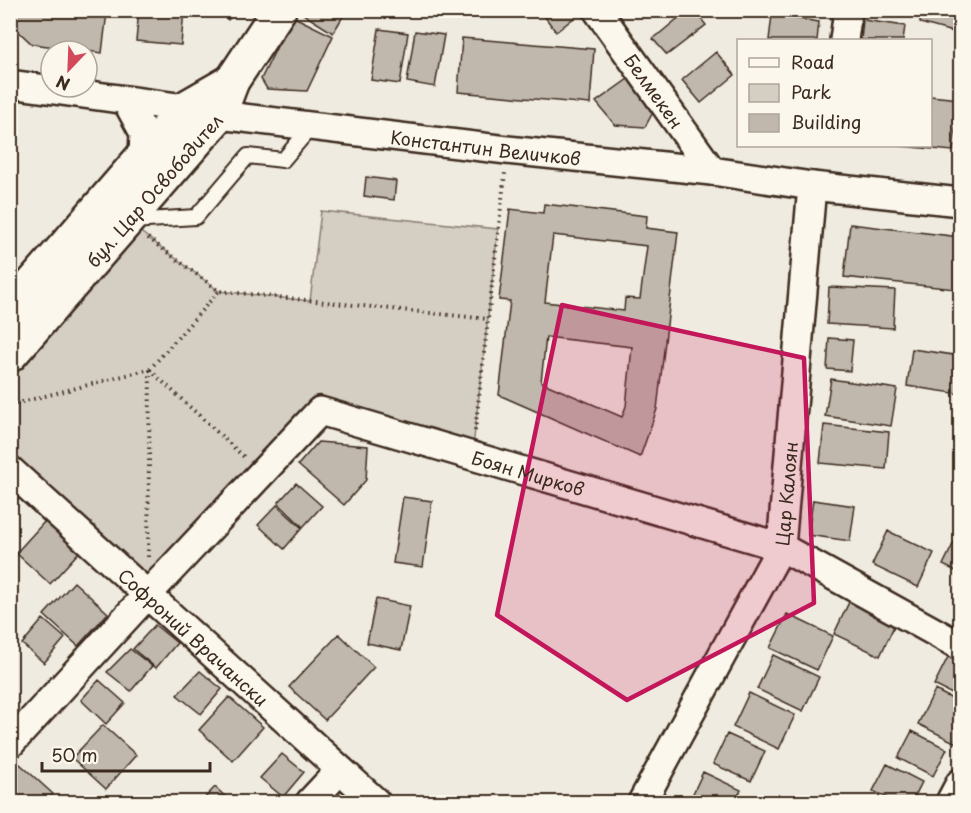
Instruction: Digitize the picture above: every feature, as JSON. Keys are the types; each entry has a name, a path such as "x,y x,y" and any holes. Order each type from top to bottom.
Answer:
{"street":[{"name":"бул. Цар Освободител","path":"10,355 219,115 232,81 279,10"},
{"name":"Белмекен","path":"597,10 712,171"},
{"path":"844,39 848,10"},
{"name":"бул. Цар Освободител","path":"10,310 185,108 232,81"},
{"name":"Константин Величков","path":"10,84 185,108 219,115 507,150 712,171 812,186 960,202"},
{"path":"126,100 144,134 143,156"},
{"name":"Цар Калоян","path":"642,802 781,547 812,186"},
{"name":"Боян Мирков","path":"10,744 320,411 781,547 960,646"},
{"name":"Софроний Врачански","path":"10,470 376,802"},
{"path":"310,802 340,770"},
{"path":"950,802 960,783"}],"lane":[{"path":"126,221 196,217 248,156 282,160 313,125"}],"path":[{"path":"472,456 507,150"},
{"path":"126,221 219,291 488,320"},
{"path":"10,405 150,369 219,291"},
{"path":"150,369 261,473"},
{"path":"147,595 150,369"}],"highlighted area":[{"path":"562,305 804,358 814,603 627,700 497,615"}],"green space":[{"path":"321,211 498,229 472,456 320,411 147,595 11,470 10,355 126,221 219,291 310,301"}],"building":[{"path":"21,10 105,10 107,12 102,53 99,53 99,39 39,39 39,45 32,44 17,30 15,20"},
{"path":"139,10 184,10 181,45 136,41"},
{"path":"218,10 237,10 228,20"},
{"path":"305,10 347,10 333,33 303,14"},
{"path":"540,10 584,10 556,32"},
{"path":"688,10 694,10 706,25 667,55 653,39"},
{"path":"921,10 960,10 960,34 920,23"},
{"path":"772,15 819,22 817,39 769,39"},
{"path":"292,16 333,36 307,91 267,89 261,79"},
{"path":"863,20 905,26 903,39 861,39"},
{"path":"379,29 408,33 400,84 371,80"},
{"path":"415,31 444,35 435,87 407,82"},
{"path":"462,38 594,49 590,104 458,92"},
{"path":"716,52 735,75 701,103 682,80"},
{"path":"635,74 658,103 645,127 615,125 596,102"},
{"path":"932,96 959,99 953,151 911,147 932,147"},
{"path":"366,177 396,181 394,200 364,196"},
{"path":"544,204 647,216 646,228 678,232 657,409 640,457 499,395 510,301 499,300 510,209 543,213","holes":["553,235 647,246 640,299 625,298 624,311 545,302","546,337 632,347 626,406 622,417 541,382"]},
{"path":"850,224 960,237 955,289 844,277"},
{"path":"829,287 895,290 893,328 827,324"},
{"path":"829,338 853,340 850,371 827,369"},
{"path":"912,349 960,356 960,394 907,386"},
{"path":"831,379 897,389 891,426 825,416"},
{"path":"824,425 889,432 886,469 820,463"},
{"path":"318,442 368,446 366,480 344,505 298,465"},
{"path":"296,483 322,506 303,527 278,503"},
{"path":"403,497 432,501 423,567 393,563"},
{"path":"813,500 855,506 850,541 808,535"},
{"path":"277,505 302,528 284,549 258,525"},
{"path":"46,520 80,551 50,584 16,553"},
{"path":"888,531 934,553 918,587 872,565"},
{"path":"957,536 960,538 960,573 943,565"},
{"path":"74,582 108,613 78,646 44,615"},
{"path":"376,599 410,606 401,650 367,643"},
{"path":"850,600 896,622 880,656 834,634"},
{"path":"787,614 833,636 817,670 770,648"},
{"path":"43,619 65,638 44,663 22,644"},
{"path":"155,625 177,643 156,668 133,649"},
{"path":"339,634 374,667 325,720 289,687"},
{"path":"130,649 152,666 131,691 107,672"},
{"path":"951,651 960,656 960,698 934,685"},
{"path":"773,655 819,677 803,711 757,689"},
{"path":"200,671 222,689 201,714 177,695"},
{"path":"99,680 125,703 106,724 81,700"},
{"path":"935,690 960,703 960,734 956,743 918,724"},
{"path":"749,693 795,715 779,749 733,727"},
{"path":"229,697 263,727 233,761 199,730"},
{"path":"103,725 136,755 106,789 72,758"},
{"path":"912,731 947,749 933,776 898,758"},
{"path":"727,734 765,751 751,781 713,764"},
{"path":"282,754 304,772 283,797 260,778"},
{"path":"20,764 53,794 46,802 10,802 10,774"},
{"path":"887,764 922,782 912,802 895,802 873,791"},
{"path":"703,772 741,790 735,802 689,802"},
{"path":"215,787 231,802 201,802"}]}
